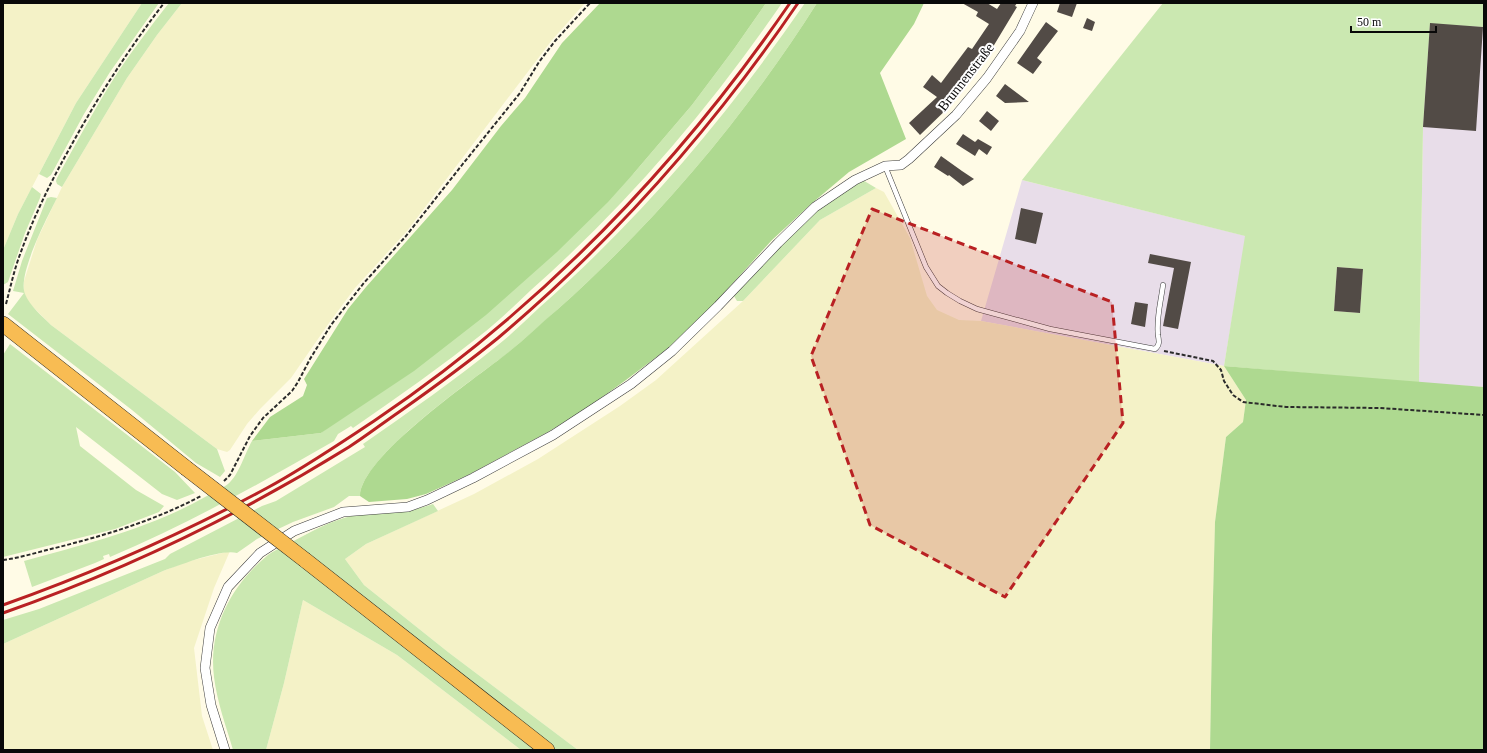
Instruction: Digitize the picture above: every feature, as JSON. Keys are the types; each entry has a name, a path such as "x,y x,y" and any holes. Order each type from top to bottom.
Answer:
{"highway":[{"path":"5,326 547,750"}],"street":[{"name":"Brunnenstraße","path":"885,166 901,166 956,115 987,78 1020,31 1033,3"},
{"path":"225,750 211,705 205,668 210,628 228,587 260,553 294,530 343,512 408,507 427,500 517,456 553,435 631,384 672,351 718,306 778,242 815,207 855,180 885,166"}],"lane":[{"path":"885,166 926,267 938,286 960,301 976,309 1050,329 1155,350 1158,347 1159,342 1158,320 1163,285"}],"path":[{"path":"6,304 18,260 49,187 88,115 114,72 140,33 164,3"},
{"path":"222,484 230,475 250,436 262,418 292,391 331,324 363,284 406,236 520,93 539,62 555,41 590,3"},
{"path":"1155,350 1213,361 1221,370 1224,380 1233,395 1243,402 1286,407 1380,408 1484,415"},
{"path":"3,560 117,531 160,516 205,494"}],"highlighted area":[{"path":"872,209 1112,302 1123,423 1005,597 870,525 811,356"}],"shaded area":[{"path":"3,3 142,3 76,103 18,214 3,250"},
{"path":"182,3 585,3 552,40 407,231 355,288 291,378 247,424 230,450 227,452 217,449 51,325 29,303 24,293 24,281 37,240 62,187 127,78 157,35"},
{"path":"1430,23 1484,27 1484,387 1419,383 1423,127"},
{"path":"1022,180 1246,236 1224,366 981,321"},
{"path":"876,188 884,192 910,238 927,296 937,310 959,320 981,321 1224,366 1246,400 1243,422 1226,437 1215,522 1210,750 578,750 448,652 364,585 345,559 366,544 474,494 538,459 620,406 656,380 743,301 820,220"},
{"path":"230,551 214,588 194,648 202,716 213,750 3,750 3,644 163,571 186,562"},
{"path":"303,600 397,655 521,750 266,750 284,683"}],"green space":[{"path":"142,3 159,3 110,72 84,114 51,175 47,178 39,174 76,103"},
{"path":"169,3 182,3 157,35 127,78 62,187 57,184 57,178 118,72"},
{"path":"600,3 766,3 692,105 608,202 557,252 486,315 414,371 321,433 252,441 270,417 303,396 307,385 304,379 348,309 452,190 501,126 525,98 562,43"},
{"path":"766,3 782,3 726,80 666,154 601,224 486,331 353,428 351,426 338,434 334,441 168,531 110,557 109,554 103,556 104,559 95,563 32,587 24,561 93,542 139,527 184,508 223,488 232,480 242,464 252,441 321,433 634,173 692,105"},
{"path":"805,3 817,3 790,45 730,126 665,203 595,275 531,333 504,356 420,420 398,441 378,461 365,480 360,496 349,496 334,507 293,522 257,539 237,553 230,552 211,555 163,571 3,644 3,620 39,609 165,559 170,554 262,506 276,501 365,447 363,444 415,408 482,358 514,331 578,272 649,201 714,125"},
{"path":"817,3 924,3 914,24 880,73 906,139 849,172 811,204 772,240 714,304 667,349 587,408 548,432 468,475 426,494 407,499 369,502 360,496 365,480 378,461 397,442 419,421 523,340 558,309 595,275 665,203 730,126 790,45"},
{"path":"1163,3 1484,3 1484,27 1430,24 1423,127 1419,383 1224,366 1245,236 1022,180","holes":["1337,267 1363,269 1360,313 1334,311"]},
{"path":"861,179 876,188 820,220 743,301 737,301 734,296 781,244 817,211"},
{"path":"32,187 41,194 40,198 25,233 8,282 3,285 3,250 18,214"},
{"path":"47,198 57,198 34,246 25,274 25,294 30,303 51,325 217,449 225,471 220,477 196,463 132,410 8,314 24,293 13,291 22,261"},
{"path":"10,344 175,472 195,493 177,500 162,494 76,427 80,446 136,490 164,506 159,512 115,529 3,557 3,355"},
{"path":"1224,366 1484,387 1484,750 1210,750 1215,522 1226,437 1243,422 1246,400"},
{"path":"433,504 438,511 366,544 345,559 364,585 448,652 578,750 521,750 397,655 303,600 284,683 266,750 233,750 217,696 213,659 219,625 225,609 243,580 270,554 329,523 351,516 408,511"}],"building":[{"path":"962,3 987,3 997,9 1001,3 1017,3 1015,6 1017,7 982,65 953,103 920,135 909,123 937,97 923,87 932,75 941,83 968,47 972,49 989,24 976,16 978,12"},
{"path":"1060,3 1077,3 1072,17 1057,12"},
{"path":"1087,18 1095,22 1092,31 1083,28"},
{"path":"1046,22 1058,31 1037,58 1042,62 1033,74 1017,63"},
{"path":"1430,23 1483,27 1476,131 1423,127"},
{"path":"1005,84 1029,102 1005,103 996,96"},
{"path":"987,111 999,121 991,131 979,121"},
{"path":"963,134 975,142 978,139 992,147 987,155 979,149 975,156 956,144"},
{"path":"941,156 974,179 963,186 949,175 948,176 934,167"},
{"path":"1021,208 1043,213 1036,244 1015,239"},
{"path":"1150,254 1191,262 1178,329 1163,326 1174,268 1148,263"},
{"path":"1337,267 1363,269 1360,313 1334,311"},
{"path":"1135,302 1148,304 1145,327 1131,324"}],"railway":[{"path":"3,605 70,580 137,552 235,505 321,456 374,421 435,377 493,331 549,283 602,232 652,178 700,122 746,64 790,3"},
{"path":"3,613 48,597 137,560 224,518 308,472 355,443 474,357 541,301 582,262 660,181 732,94 798,3"}]}
